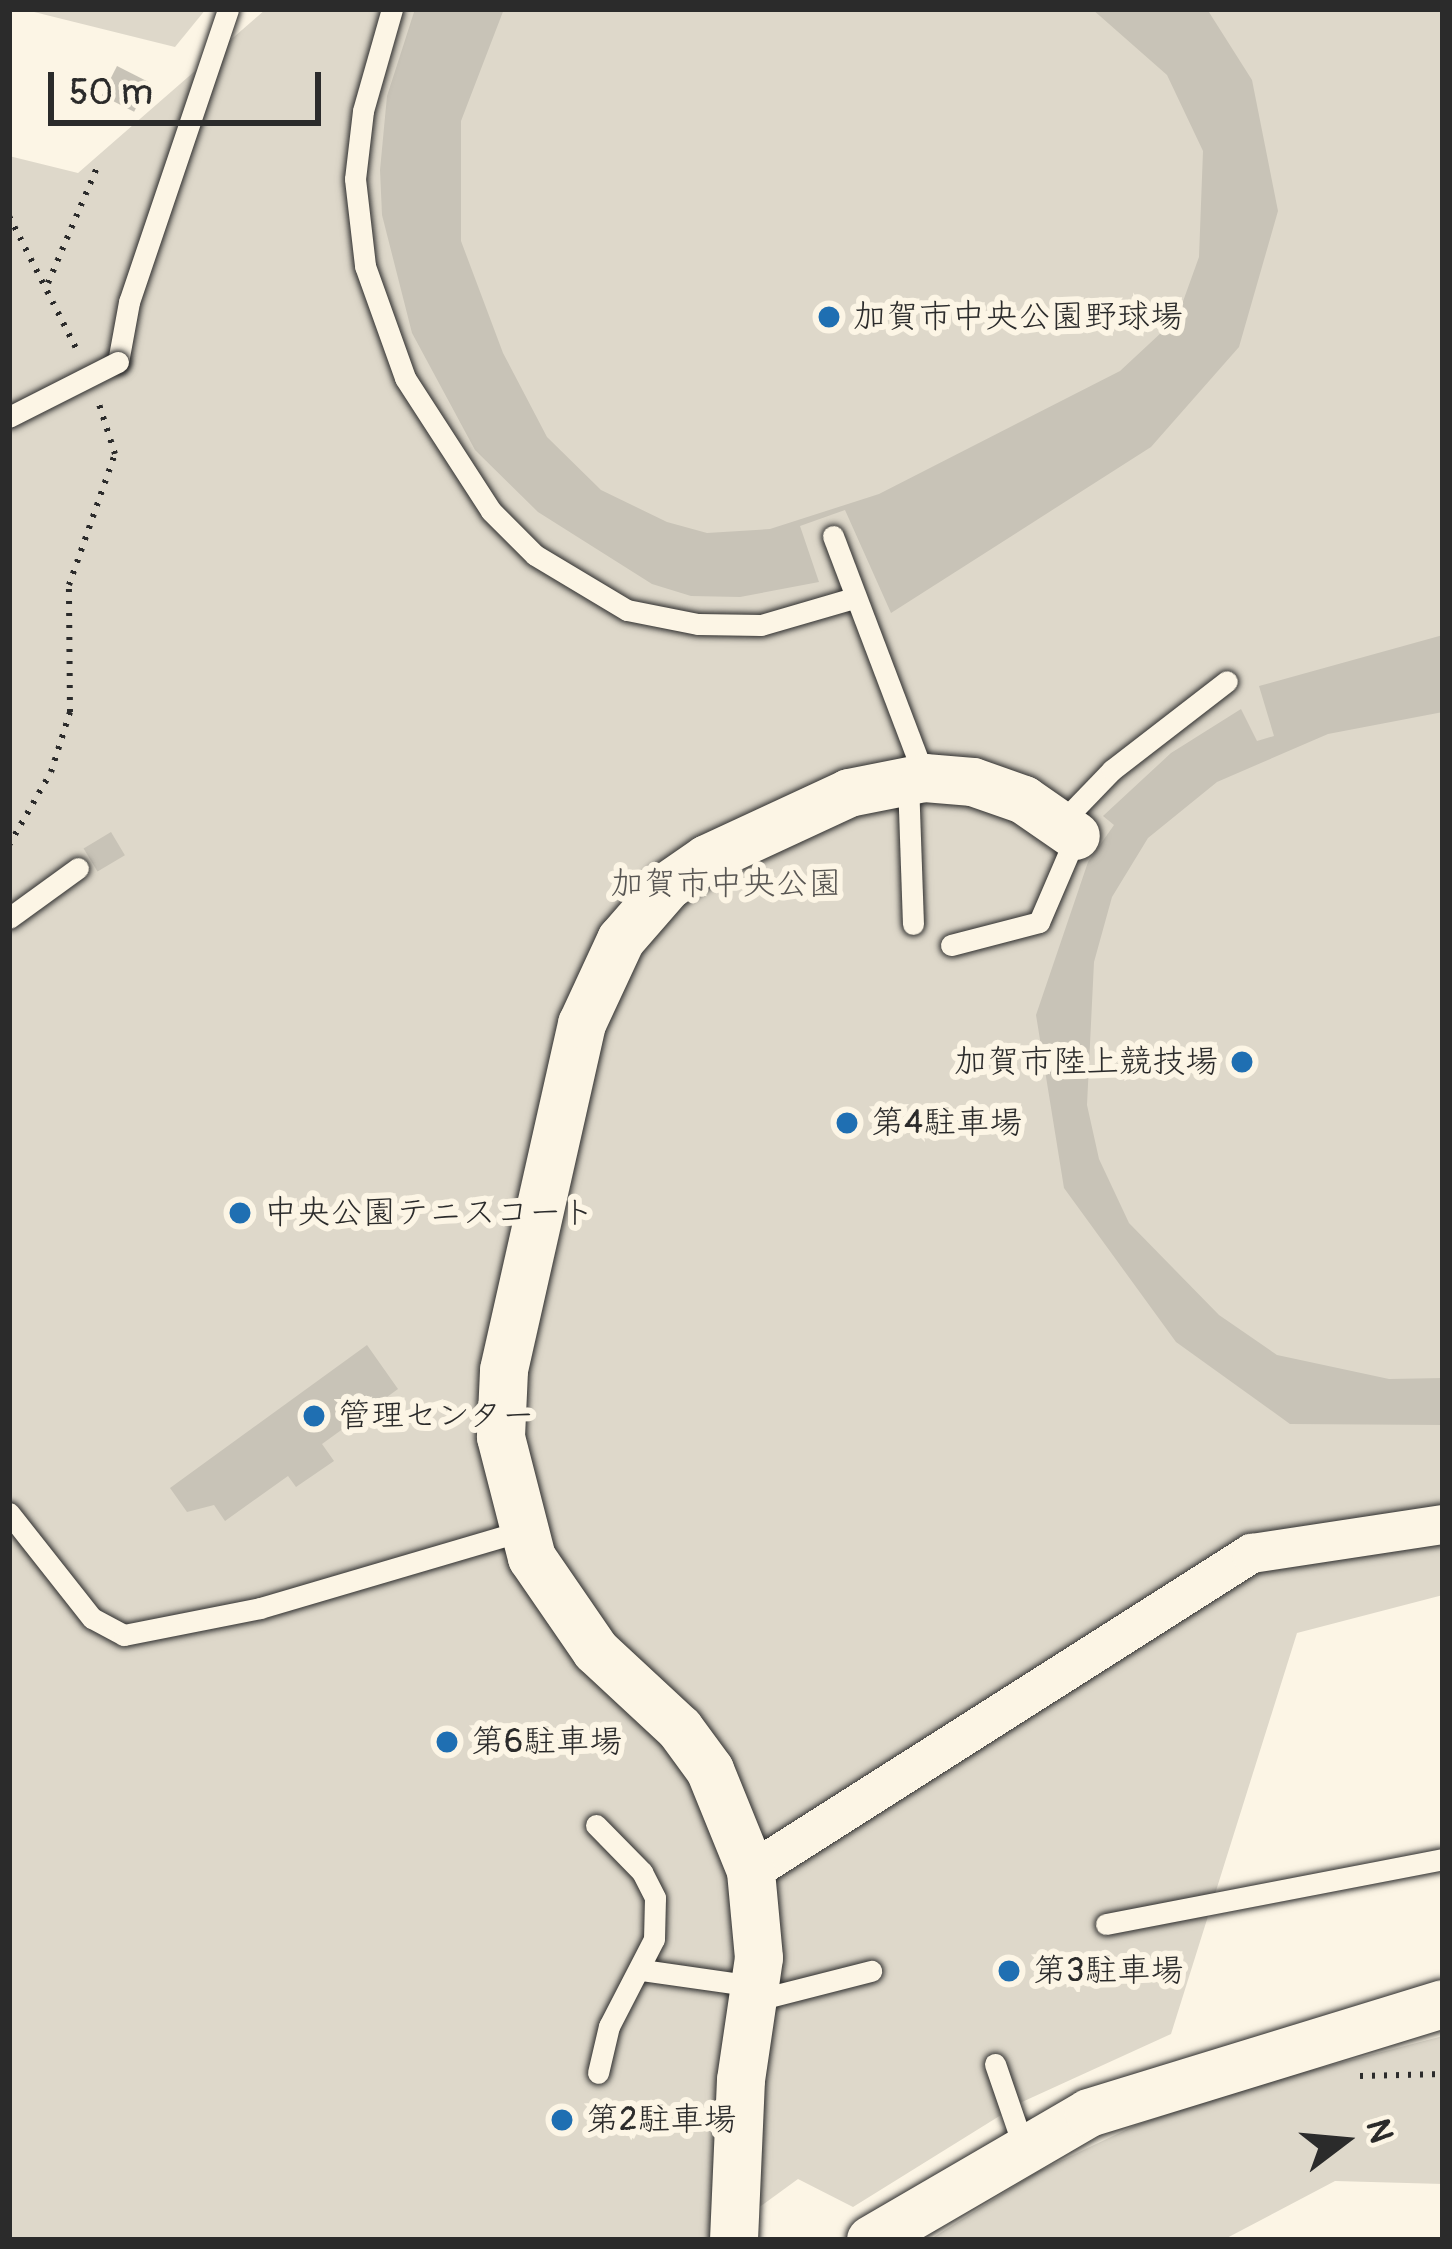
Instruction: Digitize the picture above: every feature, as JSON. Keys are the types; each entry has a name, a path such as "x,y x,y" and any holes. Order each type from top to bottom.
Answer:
{"street":[{"path":"734,2240 759,1924 751,1871 710,1770 680,1729 596,1651 554,1594 521,1531 501,1437 504,1370 582,1024 621,940 643,910 706,859 848,793 917,779 973,782 1024,800 1068,830"},
{"path":"751,1871 1251,1553 1443,1524"},
{"path":"871,2240 1024,2149 1169,2083 1443,2004"}],"lane":[{"path":"9,417 118,362 129,302 228,9"},
{"path":"392,9 363,111 355,179 365,266 405,378 491,511 535,555 627,610 698,624 760,625 854,598"},
{"path":"833,536 917,779 913,925"},
{"path":"951,945 1039,922 1068,830 1112,770 1227,681"},
{"path":"9,918 78,868"},
{"path":"9,1513 92,1618 124,1635 260,1608 521,1531"},
{"path":"596,1825 642,1872 655,1898 653,1939 642,1970 609,2026 598,2073"},
{"path":"1106,1924 1443,1859"},
{"path":"642,1970 754,1994 871,1971"},
{"path":"995,2064 1024,2149"}],"path":[{"path":"47,285 98,165"},
{"path":"9,216 79,355"},
{"path":"9,845 51,772 70,712 68,585 115,454 94,392"}],"green space":[{"path":"22,9 206,9 175,47"},
{"name":"加賀市中央公園","path":"266,9 1443,9 1443,1595 1297,1633 1171,2034 1022,2102 853,2207 798,2179 714,2240 9,2240 9,156 78,173"},
{"path":"1443,2036 1443,2184 1335,2181 1223,2240 929,2240 1037,2172 1134,2126 1231,2091"}],"building":[{"path":"415,9 504,9 461,121 461,241 503,353 547,437 601,490 667,522 707,533 770,529 879,494 1120,371 1177,318 1199,257 1203,151 1167,75 1092,9 1207,9 1252,80 1278,211 1239,347 1151,447 891,613 845,510 800,526 819,582 740,597 691,596 652,584 538,512 475,450 412,333 382,215 380,170 387,96"},
{"path":"117,66 149,82 134,112 102,95"},
{"path":"1443,635 1443,712 1328,734 1217,782 1148,838 1112,897 1094,962 1087,1105 1099,1159 1129,1223 1219,1315 1277,1355 1389,1379 1443,1378 1443,1425 1290,1424 1176,1342 1064,1188 1036,1015 1088,862 1114,825 1103,816 1171,753 1241,709 1257,741 1274,736 1259,686"},
{"path":"111,832 125,855 97,872 84,848"},
{"name":"管理センター","path":"367,1345 398,1389 322,1444 334,1461 296,1487 288,1476 225,1521 214,1505 187,1512 170,1488"}],"place":[{"name":"加賀市中央公園野球場","path":"829,317"},
{"name":"加賀市陸上競技場","path":"1242,1062"},
{"name":"第4駐車場","path":"847,1123"},
{"name":"中央公園テニスコート","path":"240,1213"},
{"name":"管理センター","path":"314,1416"},
{"name":"第6駐車場","path":"447,1742"},
{"name":"第3駐車場","path":"1009,1971"},
{"name":"第2駐車場","path":"562,2120"}]}
